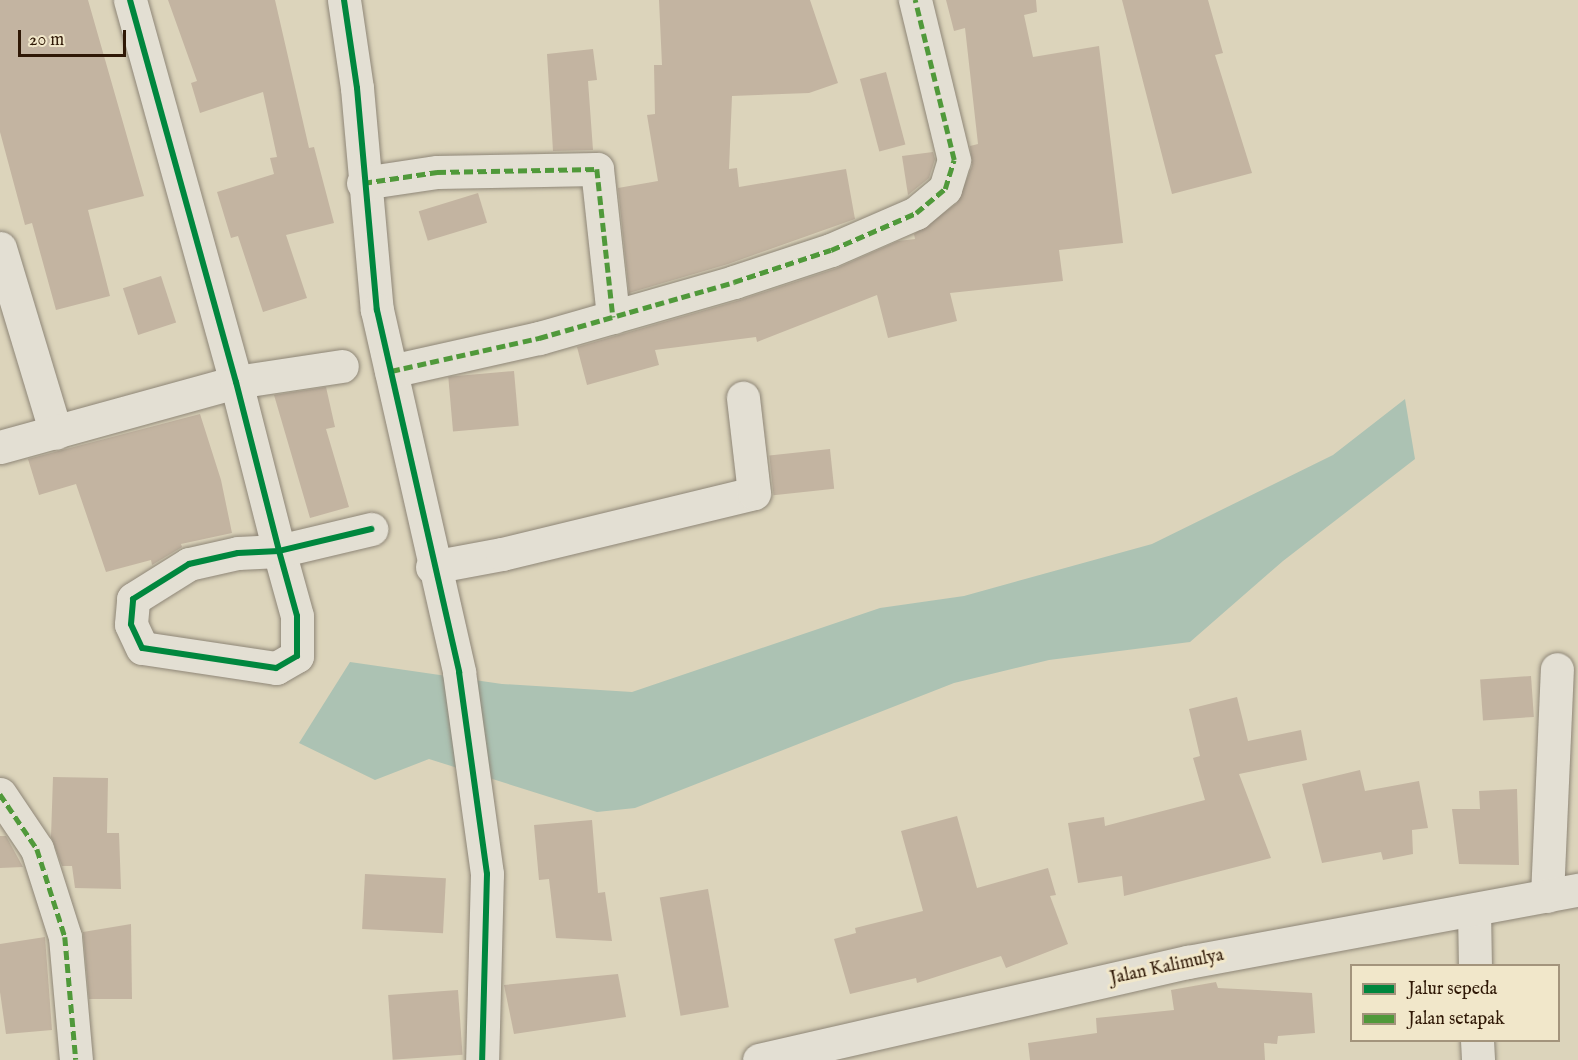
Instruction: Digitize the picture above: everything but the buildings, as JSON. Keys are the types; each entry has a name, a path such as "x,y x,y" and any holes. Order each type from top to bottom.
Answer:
{"street":[{"path":"130,0 236,382 279,551 297,616 297,656 276,668 142,648 131,624 133,599 189,564 238,553 279,551 371,530"},
{"path":"344,0 357,88 363,183 377,310 432,567 459,672 487,874 482,1060"},
{"path":"391,371 613,317 831,250 916,213 945,189 954,159 915,0"},
{"path":"363,183 437,172 597,169 613,317"},
{"path":"0,248 56,433"},
{"path":"0,447 236,382 342,366"},
{"path":"432,567 502,554 754,493 743,398"},
{"path":"1557,669 1562,893"},
{"path":"0,794 37,849 65,937 76,1060"},
{"name":"Jalan Kalimulya","path":"759,1060 1188,962 1562,893"},
{"path":"1474,910 1475,964"},
{"path":"1477,1042 1478,1060"}],"shaded area":[{"path":"1405,399 1415,459 1283,561 1190,642 1049,660 954,683 635,808 597,812 429,759 375,780 299,743 350,662 502,684 632,692 880,608 964,596 1152,544 1333,455"}],"marked path":[{"path":"391,371 539,338 734,282 831,250 916,213 945,189 954,160 915,0"},
{"path":"363,183 437,172 597,169 613,317"},
{"path":"0,794 37,849 65,937 76,1060"}],"cycle path":[{"path":"130,0 236,382 279,551 297,616 297,656 276,668 142,648 131,624 133,599 189,564 238,553 279,551 371,529"},
{"path":"344,0 357,88 377,310 459,672 487,874 482,1060"}]}
